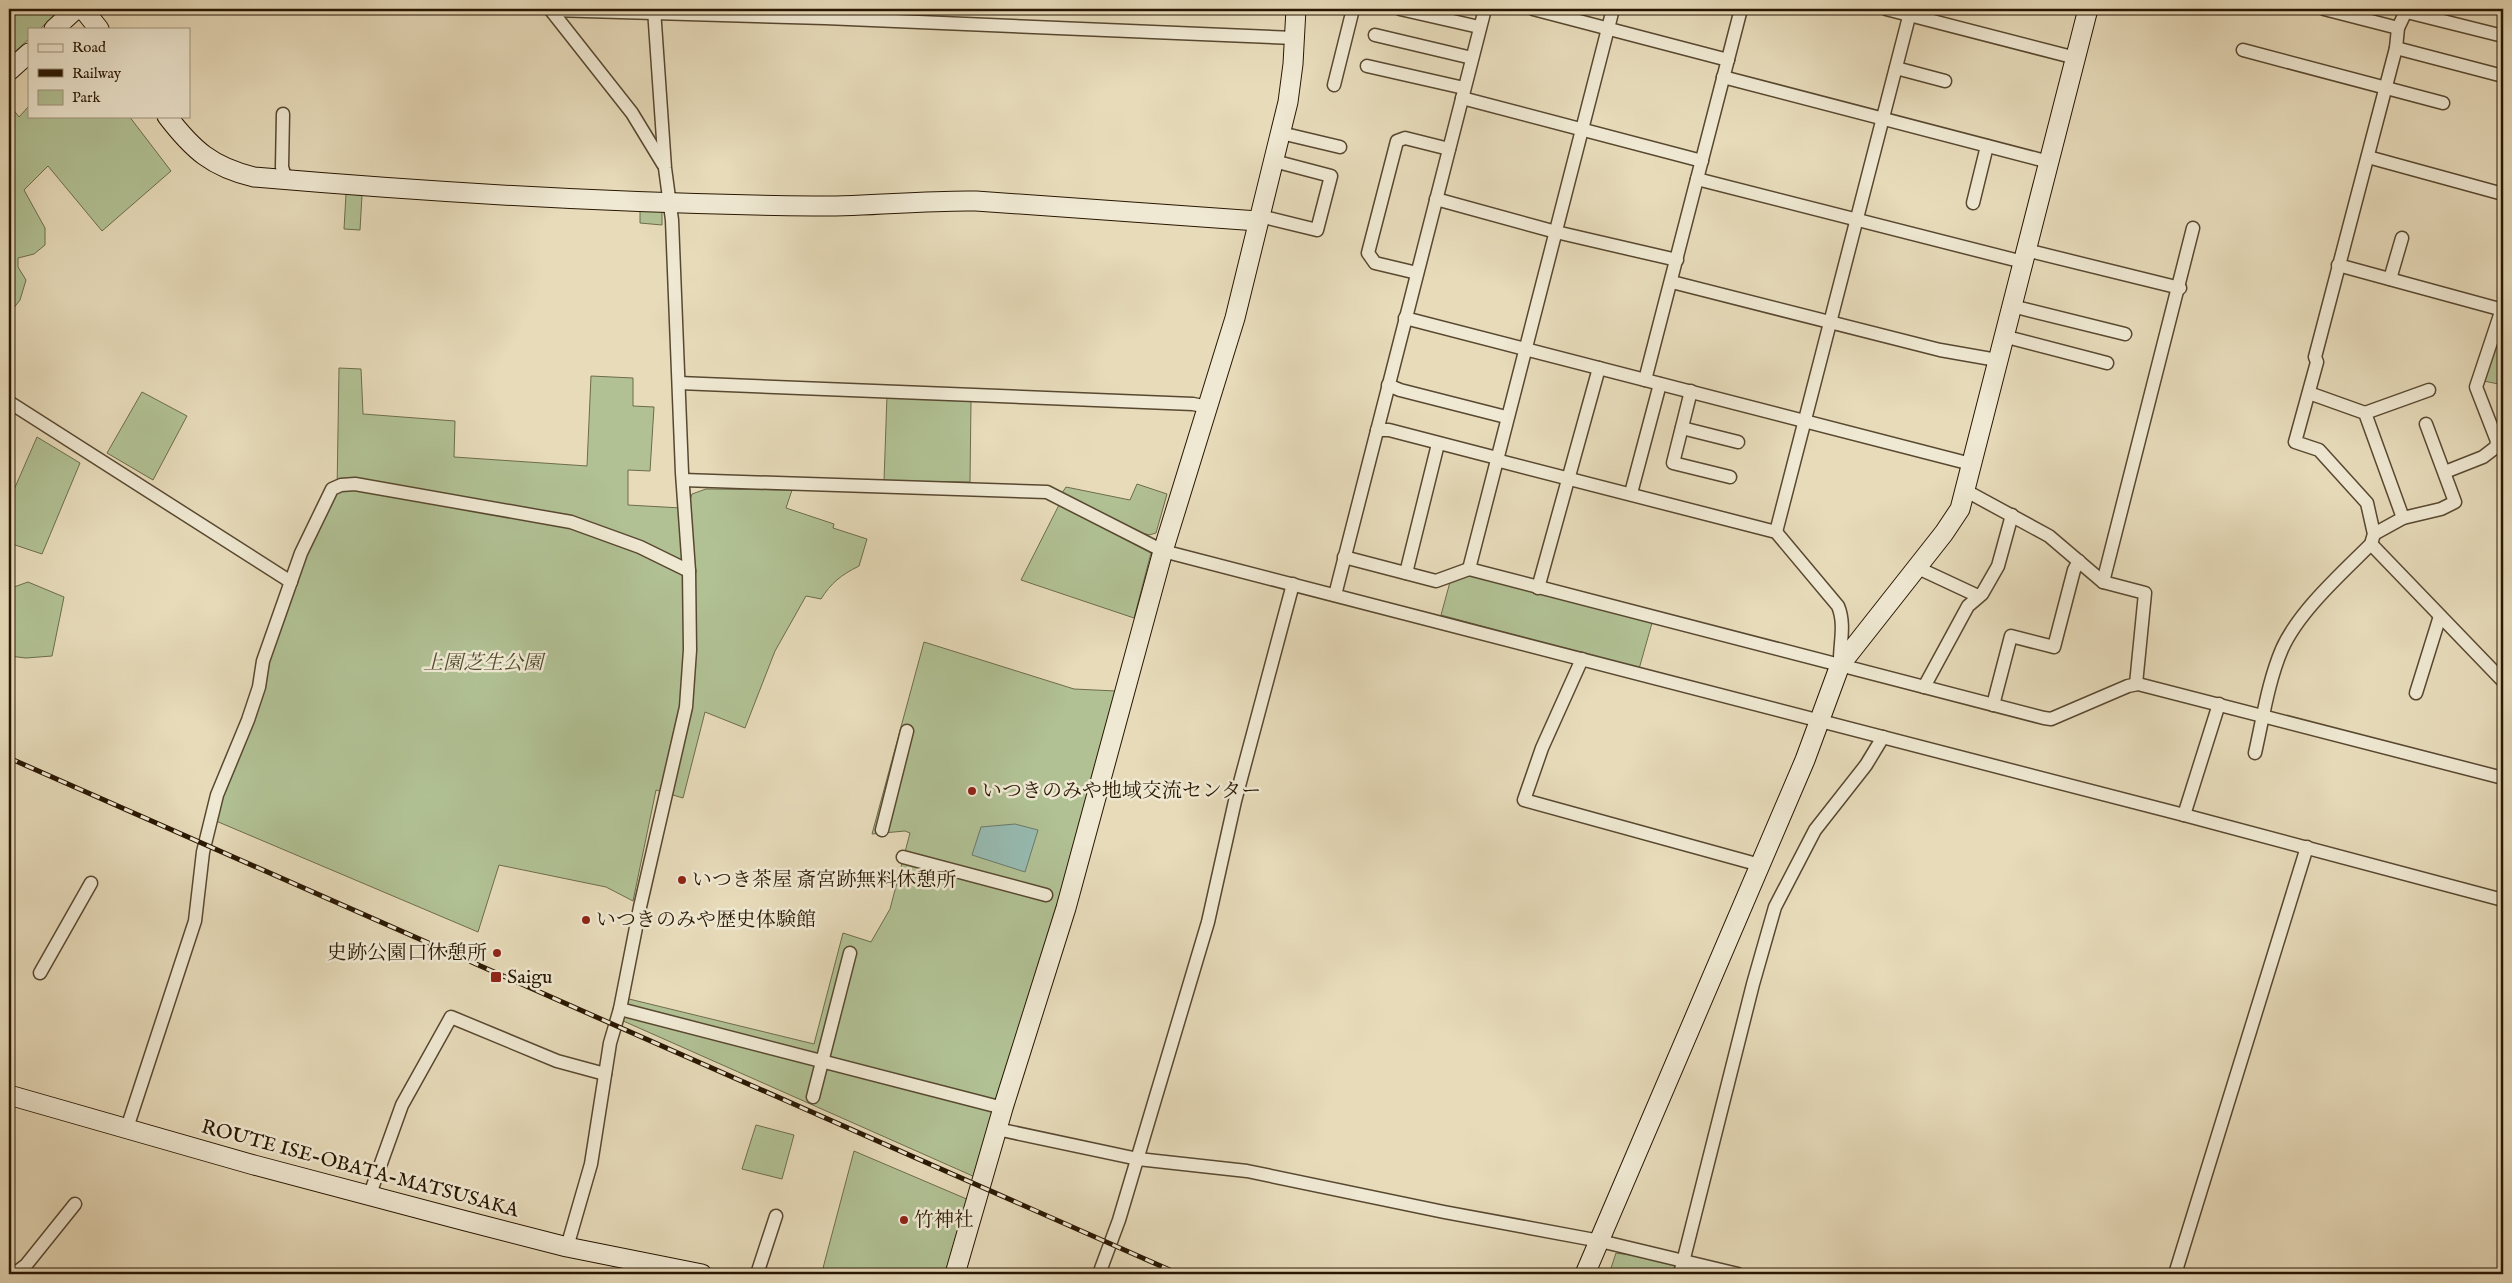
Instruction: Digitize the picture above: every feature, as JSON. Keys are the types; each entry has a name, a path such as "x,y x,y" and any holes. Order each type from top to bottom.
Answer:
{"street":[{"path":"55,28 76,9"},
{"path":"83,9 98,28"},
{"path":"955,1274 996,1129 1066,908 1163,551 1235,318 1281,133 1292,79 1296,9"},
{"path":"1334,85 1353,9"},
{"path":"1400,9 1479,27"},
{"path":"1335,595 1484,9"},
{"path":"1533,9 1728,60"},
{"path":"1469,569 1506,418 1613,9"},
{"path":"1645,380 1672,282 1741,9"},
{"path":"1886,9 1910,12 2076,58"},
{"path":"1585,1274 1760,865 1820,721 1840,666 1955,518 1965,487 2088,9"},
{"path":"2324,9 2398,28"},
{"path":"551,10 655,11 1294,38"},
{"path":"551,10 632,113 665,168"},
{"path":"2503,36 2407,10 2398,28 2396,48 2384,87 2368,157 2338,265 2315,357 2317,362 2295,442 2319,450 2366,503 2373,539 2440,616 2503,681"},
{"path":"567,1247 591,1164 610,1043 620,1009 640,908 686,707 690,650 689,572 678,382 672,220 665,168 655,11"},
{"path":"1776,532 1910,12"},
{"path":"1375,35 1472,58"},
{"path":"2396,48 2503,76"},
{"path":"2243,50 2443,103"},
{"path":"9,71 28,54"},
{"path":"1368,66 1582,130 1702,161"},
{"path":"1896,68 1945,81"},
{"path":"1723,77 2049,162"},
{"path":"283,114 282,168 286,180"},
{"path":"169,118 199,152 222,167 254,177 455,193 669,202 815,206 976,201 1259,218 1317,230 1331,176 1274,161"},
{"path":"1281,133 1340,147"},
{"path":"1417,273 1375,263 1368,253 1397,141 1405,138 1449,149"},
{"path":"1973,203 1987,146"},
{"path":"2368,157 2503,194"},
{"path":"1697,179 1856,219 2180,288"},
{"path":"1436,199 1556,232 1677,260"},
{"path":"2103,582 2180,288 2193,228"},
{"path":"2390,279 2402,238"},
{"path":"2338,265 2503,310 2476,387 2497,441 2496,447 2483,457 2445,472"},
{"path":"1672,282 1940,350 1997,360"},
{"path":"2012,306 2125,334"},
{"path":"1405,318 1971,464"},
{"path":"2003,336 2107,363"},
{"path":"1538,588 1599,368"},
{"path":"678,382 1193,404 1208,407"},
{"path":"1631,493 1660,384"},
{"path":"1388,385 1400,390 1506,418"},
{"path":"2309,393 2366,413 2429,390"},
{"path":"1691,391 1673,463 1730,477"},
{"path":"9,402 290,582"},
{"path":"2366,413 2403,518"},
{"path":"2255,753 2270,683 2283,647 2319,596 2373,539 2403,518 2441,509 2455,502 2426,424"},
{"path":"1682,428 1738,442"},
{"path":"1377,430 1389,430 1776,532 1838,606 1842,616 1839,647 1840,666"},
{"path":"1406,573 1438,444"},
{"path":"683,480 1047,492 1163,551 2184,815 2503,900"},
{"path":"128,1128 195,921 203,852 217,795 248,720 259,687 263,661 301,552 332,489 341,485 355,484 571,522 640,547 689,572"},
{"path":"1965,487 1970,493 2049,536 2103,582 2145,593 2136,684"},
{"path":"1924,687 1968,606 1982,594 1998,566 2012,515"},
{"path":"1344,556 1436,581 1469,569 2051,719 2136,684 2503,778"},
{"path":"1993,705 2011,636 2054,647 2074,570 2079,561"},
{"path":"1918,568 1978,596"},
{"path":"1099,1274 1138,1159 1208,922 1235,801 1293,584"},
{"path":"2416,693 2440,616"},
{"path":"1582,659 1542,748 1524,800 1760,865"},
{"path":"2184,815 2219,704"},
{"path":"882,830 907,732"},
{"path":"1680,1274 1753,984 1775,907 1815,830 1866,765 1884,737"},
{"path":"2175,1274 2306,847"},
{"path":"903,857 1046,895"},
{"path":"40,973 91,883"},
{"path":"813,1097 850,953"},
{"path":"620,1009 1003,1108"},
{"path":"370,1194 402,1105 451,1017 557,1061 605,1074"},
{"name":"ROUTE ISE-OBATA-MATSUSAKA","path":"9,1095 254,1165 567,1247 702,1274"},
{"path":"996,1129 1138,1159 1247,1171 1444,1212 1600,1241 1738,1274"},
{"path":"14,1274 26,1265 75,1204"},
{"path":"757,1274 776,1216"}],"green space":[{"path":"9,9 61,9 41,28 28,28 28,40 9,57"},
{"path":"9,104 19,117 28,107 28,118 131,118 171,171 102,231 48,166 24,190 45,228 45,245 34,254 18,258 18,267 26,280 20,300 9,314"},
{"path":"346,194 362,195 360,230 344,229"},
{"path":"640,209 662,211 662,225 640,223"},
{"path":"2503,323 2503,385 2484,381"},
{"name":"上園芝生公園","path":"339,368 361,369 363,414 455,421 454,457 587,466 591,376 633,378 633,406 654,407 650,471 628,470 628,505 681,508 689,503 692,494 706,489 792,490 786,508 834,524 833,528 867,539 859,566 837,580 821,599 806,596 775,651 745,728 705,712 683,798 656,790 633,901 606,887 499,865 478,932 216,821 220,802 305,555 337,492"},
{"path":"142,392 187,416 153,480 107,453"},
{"path":"887,395 971,400 970,482 884,481"},
{"path":"37,437 80,463 42,554 9,543 9,501"},
{"path":"1137,484 1167,494 1156,533 1149,535 1143,533 1062,493 1066,487 1130,500"},
{"path":"1059,505 1151,553 1134,618 1021,580"},
{"path":"1468,574 1652,623 1639,669 1441,615 1450,582"},
{"path":"28,582 64,597 52,656 26,658 9,656 9,598 14,587"},
{"path":"924,642 1074,689 1116,691 1065,890 975,1177 621,1020 625,998 814,1044 843,933 871,942 890,909 910,833 905,831 872,834"},
{"path":"756,1125 794,1135 782,1179 742,1169"},
{"path":"854,1151 969,1200 947,1274 841,1274 823,1268"},
{"path":"1616,1253 1678,1262 1674,1274 1609,1274"}],"water":[{"path":"1015,824 1038,830 1025,872 972,855 981,827"}],"railway":[{"path":"9,758 1179,1274"}],"place":[{"name":"いつきのみや地域交流センター","path":"972,791"},
{"name":"いつき茶屋 斎宮跡無料休憩所","path":"682,880"},
{"name":"いつきのみや歴史体験館","path":"586,920"},
{"name":"史跡公園口休憩所","path":"497,953"},
{"name":"Saigu","path":"496,977"},
{"name":"竹神社","path":"904,1220"}]}
